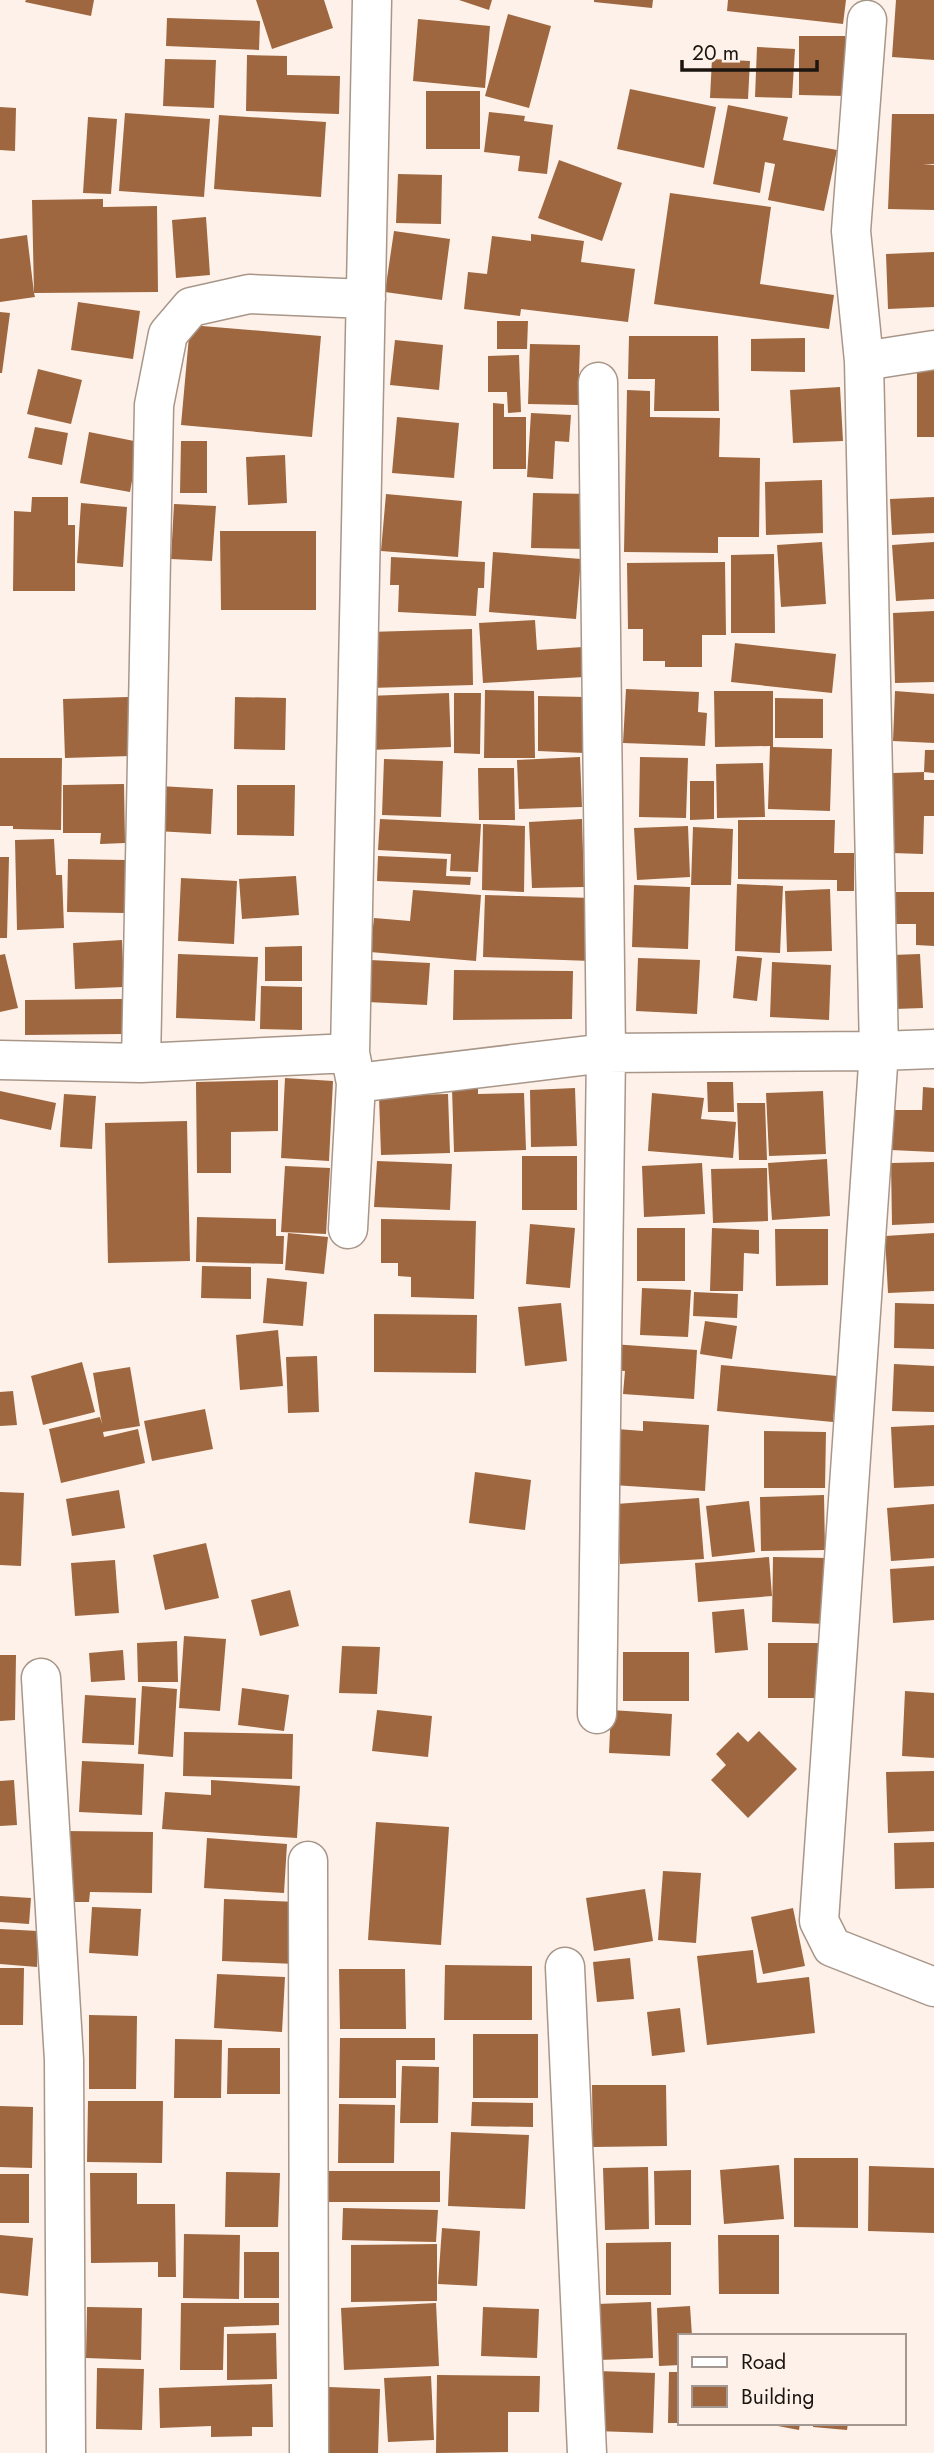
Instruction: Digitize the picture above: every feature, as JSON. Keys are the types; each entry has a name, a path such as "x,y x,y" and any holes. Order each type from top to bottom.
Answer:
{"street":[{"path":"348,1229 372,0"},
{"path":"867,20 851,231 864,361 879,1051 819,1922 832,1947 934,1987"},
{"path":"141,1063 154,405 168,334 191,307 248,295 366,299"},
{"path":"864,361 934,350"},
{"path":"597,1714 606,1052 598,382"},
{"path":"0,1060 353,1068 606,1052 934,1049"},
{"path":"41,1678 65,2060 66,2453"},
{"path":"308,1861 309,2453"},
{"path":"565,1967 587,2453"}],"building":[{"path":"94,0 91,16 25,2"},
{"path":"256,0 324,0 333,28 272,49"},
{"path":"459,0 492,0 489,10"},
{"path":"594,0 653,0 652,8"},
{"path":"728,0 846,0 843,24 727,11"},
{"path":"896,0 934,0 934,60 892,57"},
{"path":"508,14 551,26 529,108 485,96"},
{"path":"167,18 260,21 259,50 166,46"},
{"path":"418,19 490,26 485,88 413,81"},
{"path":"799,36 845,36 845,96 799,95"},
{"path":"757,47 795,49 792,98 755,97"},
{"path":"247,55 287,56 287,75 340,76 339,114 246,111"},
{"path":"165,59 216,60 214,108 163,106"},
{"path":"712,59 750,61 748,99 710,98"},
{"path":"630,89 716,107 704,168 617,149"},
{"path":"426,91 480,91 480,149 426,149"},
{"path":"728,105 788,117 783,140 837,150 824,211 768,200 775,164 765,162 760,193 713,184"},
{"path":"0,107 16,108 15,151 0,150"},
{"path":"489,112 525,116 524,121 553,125 547,174 518,171 520,156 484,152"},
{"path":"125,113 210,119 204,197 119,191"},
{"path":"892,114 934,114 934,164 923,164 934,165 934,210 888,209"},
{"path":"219,115 326,122 321,197 214,189"},
{"path":"88,117 117,119 111,194 83,193"},
{"path":"559,160 622,183 602,241 538,218"},
{"path":"398,174 442,175 441,224 396,223"},
{"path":"670,193 771,207 760,284 834,295 829,329 654,304"},
{"path":"103,199 103,207 157,206 158,292 34,293 32,200"},
{"path":"206,217 210,275 176,278 172,220"},
{"path":"394,231 450,239 442,300 385,292"},
{"path":"531,234 584,241 581,262 635,269 628,322 521,309 520,316 464,309 468,272 487,274 492,236 531,241"},
{"path":"27,235 35,297 0,302 0,239"},
{"path":"934,252 934,307 888,309 886,254"},
{"path":"78,302 140,311 133,359 71,350"},
{"path":"0,312 10,313 2,373 0,373"},
{"path":"497,321 528,321 527,349 497,349"},
{"path":"190,325 321,336 312,437 181,425"},
{"path":"629,336 718,336 719,411 654,411 655,379 628,379"},
{"path":"805,338 805,372 751,371 751,339"},
{"path":"395,340 443,345 439,390 390,385"},
{"path":"530,344 580,345 578,405 528,404"},
{"path":"519,355 521,412 508,413 507,392 488,392 488,356"},
{"path":"917,368 934,368 934,437 917,437"},
{"path":"38,369 82,380 71,424 27,414"},
{"path":"840,387 843,441 793,443 790,390"},
{"path":"627,390 650,391 650,417 720,418 719,457 760,458 759,537 718,537 718,553 624,552"},
{"path":"493,403 504,404 504,417 526,417 526,469 493,469"},
{"path":"531,413 571,415 569,442 555,441 553,479 527,477"},
{"path":"397,417 459,423 454,478 392,473"},
{"path":"35,427 68,433 62,465 28,458"},
{"path":"89,432 139,442 130,492 80,483"},
{"path":"181,441 207,441 207,493 180,493"},
{"path":"285,455 287,503 248,505 246,457"},
{"path":"822,480 823,533 766,535 765,482"},
{"path":"533,493 592,494 590,549 531,548"},
{"path":"386,494 462,501 458,557 381,551"},
{"path":"32,497 68,497 68,525 75,525 75,591 13,591 14,511 31,512"},
{"path":"934,497 934,533 892,535 890,499"},
{"path":"81,503 127,507 123,567 77,563"},
{"path":"174,504 216,506 212,561 171,559"},
{"path":"220,531 316,531 316,610 221,610"},
{"path":"822,542 826,604 781,607 777,545"},
{"path":"934,542 934,599 896,601 892,545"},
{"path":"493,552 581,559 576,619 489,612"},
{"path":"774,554 775,633 731,633 731,555"},
{"path":"391,557 485,562 484,588 478,588 476,616 398,612 399,585 390,585"},
{"path":"725,562 726,635 702,635 702,667 665,667 665,661 643,661 643,629 628,629 627,563"},
{"path":"934,611 934,682 895,683 893,613"},
{"path":"535,620 537,650 583,647 584,677 483,683 479,623"},
{"path":"472,629 473,685 370,688 368,632"},
{"path":"735,643 836,654 832,693 731,682"},
{"path":"626,689 699,692 698,712 707,713 705,746 623,743"},
{"path":"485,690 534,691 535,758 484,758"},
{"path":"714,691 773,691 773,747 832,749 830,811 768,809 770,746 715,747"},
{"path":"895,691 934,694 934,743 893,741"},
{"path":"449,693 451,747 369,750 367,696"},
{"path":"454,693 481,693 480,754 454,753"},
{"path":"538,696 586,697 585,753 538,751"},
{"path":"128,697 130,756 65,758 63,699"},
{"path":"235,697 286,698 285,750 234,749"},
{"path":"775,698 823,699 823,738 775,738"},
{"path":"925,750 934,750 934,773 924,772"},
{"path":"580,757 582,807 519,809 517,760"},
{"path":"640,757 688,758 686,818 639,817"},
{"path":"0,758 62,758 61,830 13,829 13,826 0,826"},
{"path":"384,759 443,761 441,817 382,815"},
{"path":"763,763 765,817 717,818 716,764"},
{"path":"478,768 514,768 515,820 479,820"},
{"path":"924,772 924,780 934,780 934,816 924,816 923,854 892,853 893,773"},
{"path":"690,781 714,781 714,819 690,820"},
{"path":"124,784 125,843 100,844 101,833 63,833 63,785"},
{"path":"237,785 295,785 294,836 237,835"},
{"path":"159,786 213,789 211,834 156,831"},
{"path":"380,819 481,824 478,872 450,871 451,854 378,850"},
{"path":"582,819 584,887 532,888 529,822"},
{"path":"738,820 835,820 834,853 854,853 854,891 837,891 837,880 738,879"},
{"path":"483,824 525,826 524,892 482,890"},
{"path":"688,826 690,877 637,880 634,828"},
{"path":"693,827 733,829 731,885 691,885"},
{"path":"54,839 56,875 62,875 64,928 17,930 15,840"},
{"path":"378,856 447,859 446,876 471,877 470,885 377,881"},
{"path":"0,857 9,857 7,938 0,938"},
{"path":"68,859 126,860 125,913 67,912"},
{"path":"296,876 299,915 242,919 239,879"},
{"path":"181,878 237,881 234,944 178,941"},
{"path":"737,884 783,886 780,953 735,951"},
{"path":"634,885 690,887 688,949 632,947"},
{"path":"830,889 832,951 787,952 785,891"},
{"path":"413,890 481,895 476,961 370,952 374,918 410,921"},
{"path":"895,892 934,892 934,946 916,945 916,924 895,924"},
{"path":"485,895 593,898 591,961 483,957"},
{"path":"122,940 124,987 75,989 73,943"},
{"path":"302,946 302,981 265,981 265,947"},
{"path":"5,954 18,1008 0,1012 0,955"},
{"path":"178,954 258,957 255,1021 176,1018"},
{"path":"920,954 923,1008 895,1009 892,955"},
{"path":"737,956 762,958 757,1001 733,998"},
{"path":"638,958 700,960 697,1014 636,1011"},
{"path":"370,960 430,963 427,1005 368,1002"},
{"path":"772,962 831,965 829,1020 770,1017"},
{"path":"454,970 573,971 572,1019 453,1020"},
{"path":"261,986 302,987 302,1030 260,1029"},
{"path":"122,999 123,1034 25,1035 25,1000"},
{"path":"285,1078 333,1081 329,1161 281,1158"},
{"path":"278,1080 278,1131 231,1132 231,1173 197,1173 196,1082"},
{"path":"707,1082 733,1082 734,1112 708,1112"},
{"path":"478,1087 478,1094 524,1093 526,1150 454,1152 452,1088"},
{"path":"923,1087 934,1088 934,1152 891,1150 892,1110 922,1110"},
{"path":"575,1088 577,1146 531,1147 530,1090"},
{"path":"0,1091 56,1103 51,1130 0,1119"},
{"path":"823,1091 826,1154 769,1156 766,1093"},
{"path":"652,1093 704,1098 701,1119 736,1122 733,1158 648,1151"},
{"path":"64,1094 96,1096 92,1149 60,1147"},
{"path":"448,1094 450,1153 381,1155 379,1096"},
{"path":"737,1103 765,1103 767,1160 739,1160"},
{"path":"187,1121 190,1261 108,1263 105,1123"},
{"path":"522,1156 577,1156 577,1210 522,1210"},
{"path":"827,1159 830,1216 772,1220 768,1163"},
{"path":"377,1161 452,1164 450,1210 374,1207"},
{"path":"934,1162 934,1223 892,1225 891,1163"},
{"path":"702,1163 705,1214 644,1217 642,1166"},
{"path":"285,1166 330,1168 326,1234 281,1232"},
{"path":"767,1168 768,1221 713,1223 711,1169"},
{"path":"197,1217 276,1219 276,1236 284,1236 283,1264 196,1262"},
{"path":"381,1219 476,1221 474,1299 411,1297 411,1277 398,1276 398,1263 381,1263"},
{"path":"530,1224 575,1228 570,1288 526,1284"},
{"path":"637,1228 685,1228 685,1281 637,1281"},
{"path":"712,1228 759,1230 759,1254 744,1253 743,1291 710,1291"},
{"path":"775,1229 828,1229 828,1285 776,1286"},
{"path":"288,1233 328,1237 324,1274 285,1270"},
{"path":"934,1233 934,1291 888,1293 885,1236"},
{"path":"202,1266 251,1267 251,1299 201,1298"},
{"path":"267,1278 307,1282 303,1326 263,1323"},
{"path":"642,1288 691,1290 688,1337 640,1335"},
{"path":"694,1292 738,1294 737,1318 693,1316"},
{"path":"561,1303 567,1361 525,1366 518,1307"},
{"path":"895,1303 934,1304 934,1349 894,1348"},
{"path":"374,1314 477,1315 476,1373 374,1372"},
{"path":"705,1321 737,1326 732,1359 700,1354"},
{"path":"278,1330 283,1386 240,1390 236,1335"},
{"path":"612,1344 697,1350 694,1399 623,1394 625,1371 610,1370"},
{"path":"317,1356 319,1412 288,1413 286,1357"},
{"path":"82,1362 95,1412 43,1425 31,1376"},
{"path":"894,1364 934,1366 934,1412 892,1411"},
{"path":"721,1365 837,1376 833,1422 717,1411"},
{"path":"130,1367 140,1426 103,1432 104,1437 138,1429 145,1463 61,1483 49,1429 100,1417 102,1424 93,1373"},
{"path":"13,1391 17,1425 0,1426 0,1392"},
{"path":"205,1409 213,1449 152,1461 144,1421"},
{"path":"643,1421 709,1425 705,1491 613,1485 617,1429 643,1431"},
{"path":"934,1425 934,1486 894,1488 891,1427"},
{"path":"764,1431 826,1432 825,1488 764,1488"},
{"path":"475,1472 531,1480 525,1530 469,1523"},
{"path":"119,1490 125,1528 72,1536 66,1499"},
{"path":"0,1492 24,1493 21,1566 0,1565"},
{"path":"824,1495 825,1550 761,1551 760,1497"},
{"path":"699,1498 704,1559 620,1564 616,1504"},
{"path":"749,1501 755,1552 712,1557 706,1506"},
{"path":"934,1504 934,1558 891,1561 887,1508"},
{"path":"206,1543 219,1598 165,1610 153,1555"},
{"path":"769,1557 772,1596 698,1602 695,1563"},
{"path":"773,1557 828,1558 827,1624 772,1622"},
{"path":"115,1560 119,1613 75,1616 71,1563"},
{"path":"934,1566 934,1620 893,1623 890,1569"},
{"path":"290,1590 299,1626 260,1636 251,1600"},
{"path":"744,1609 748,1650 715,1653 712,1612"},
{"path":"184,1636 226,1639 220,1711 179,1708"},
{"path":"177,1641 178,1682 138,1682 137,1643"},
{"path":"768,1643 828,1643 828,1698 768,1698"},
{"path":"342,1646 380,1647 377,1694 339,1693"},
{"path":"123,1650 125,1680 91,1682 89,1653"},
{"path":"623,1652 689,1652 689,1701 623,1701"},
{"path":"0,1655 16,1655 15,1720 0,1721"},
{"path":"142,1686 177,1689 173,1757 138,1754"},
{"path":"242,1688 289,1695 284,1731 238,1725"},
{"path":"905,1691 934,1693 934,1758 902,1756"},
{"path":"85,1695 136,1698 134,1745 82,1743"},
{"path":"377,1710 432,1716 428,1757 372,1751"},
{"path":"611,1710 672,1714 670,1756 609,1753"},
{"path":"759,1731 797,1769 748,1818 711,1780 726,1765 716,1754 738,1732 748,1742"},
{"path":"184,1732 293,1734 292,1779 183,1776"},
{"path":"82,1761 144,1764 142,1815 79,1812"},
{"path":"934,1771 934,1831 888,1833 886,1772"},
{"path":"14,1780 17,1825 0,1826 0,1781"},
{"path":"211,1780 300,1786 297,1838 162,1829 165,1792 211,1795"},
{"path":"376,1822 449,1827 441,1945 368,1940"},
{"path":"64,1831 153,1832 152,1893 90,1892 89,1902 62,1902"},
{"path":"207,1838 287,1844 284,1893 204,1888"},
{"path":"934,1842 934,1888 895,1889 894,1843"},
{"path":"663,1871 701,1873 696,1943 658,1940"},
{"path":"645,1889 653,1941 594,1951 586,1898"},
{"path":"0,1896 31,1898 29,1924 0,1922"},
{"path":"224,1899 298,1902 296,1964 222,1961"},
{"path":"92,1907 141,1909 138,1956 89,1953"},
{"path":"793,1908 805,1966 763,1974 751,1917"},
{"path":"0,1929 38,1931 37,1967 0,1964"},
{"path":"753,1950 757,1983 809,1977 815,2033 707,2045 697,1956"},
{"path":"630,1958 634,1999 597,2002 593,1962"},
{"path":"445,1965 532,1966 532,2020 444,2020"},
{"path":"0,1968 24,1968 23,2025 0,2025"},
{"path":"339,1969 405,1969 406,2029 340,2029"},
{"path":"217,1974 285,1977 282,2032 214,2028"},
{"path":"680,2008 685,2052 652,2056 647,2012"},
{"path":"89,2015 137,2016 136,2089 89,2089"},
{"path":"473,2034 538,2034 538,2098 473,2098"},
{"path":"340,2038 435,2038 435,2060 396,2060 396,2098 339,2098"},
{"path":"175,2039 222,2040 221,2098 174,2098"},
{"path":"228,2048 280,2048 280,2094 227,2094"},
{"path":"402,2066 439,2067 438,2123 400,2123"},
{"path":"592,2085 666,2085 667,2146 593,2147"},
{"path":"88,2101 163,2101 162,2163 87,2162"},
{"path":"472,2102 533,2103 533,2127 471,2126"},
{"path":"339,2104 395,2105 394,2163 338,2163"},
{"path":"0,2106 33,2107 32,2168 0,2167"},
{"path":"451,2132 529,2135 525,2209 448,2206"},
{"path":"794,2158 858,2158 858,2228 794,2227"},
{"path":"779,2165 784,2219 724,2224 720,2170"},
{"path":"869,2166 934,2168 934,2233 868,2231"},
{"path":"648,2167 649,2229 605,2230 603,2168"},
{"path":"691,2170 691,2225 655,2225 654,2171"},
{"path":"328,2171 440,2171 440,2202 328,2202"},
{"path":"226,2172 280,2173 278,2227 225,2227"},
{"path":"90,2173 137,2173 137,2204 175,2204 176,2277 158,2277 158,2262 91,2263"},
{"path":"0,2174 29,2174 29,2223 0,2223"},
{"path":"343,2208 438,2210 436,2242 342,2240"},
{"path":"442,2228 480,2231 477,2286 438,2284"},
{"path":"184,2234 240,2235 239,2299 183,2298"},
{"path":"0,2235 33,2238 28,2296 0,2293"},
{"path":"718,2235 779,2235 779,2294 719,2294"},
{"path":"671,2242 671,2295 606,2295 606,2243"},
{"path":"437,2244 437,2301 351,2302 351,2245"},
{"path":"244,2252 279,2252 279,2298 244,2298"},
{"path":"651,2302 653,2358 599,2360 597,2304"},
{"path":"181,2303 279,2303 279,2325 224,2327 223,2370 180,2370"},
{"path":"436,2303 439,2366 344,2370 341,2308"},
{"path":"690,2306 692,2334 678,2334 678,2365 659,2366 657,2308"},
{"path":"87,2307 142,2308 141,2360 86,2358"},
{"path":"483,2307 539,2309 537,2358 481,2356"},
{"path":"276,2333 277,2379 227,2380 227,2334"},
{"path":"97,2368 144,2369 142,2430 96,2429"},
{"path":"598,2371 655,2373 653,2433 596,2431"},
{"path":"669,2372 678,2372 678,2423 668,2423"},
{"path":"437,2375 540,2376 539,2412 508,2412 508,2452 436,2453"},
{"path":"431,2376 434,2440 388,2442 384,2378"},
{"path":"272,2384 273,2427 252,2427 252,2436 211,2437 211,2426 160,2428 159,2388"},
{"path":"328,2387 380,2389 378,2453 326,2453"},
{"path":"773,2425 800,2425 799,2430"},
{"path":"813,2425 848,2425 847,2430"}]}
